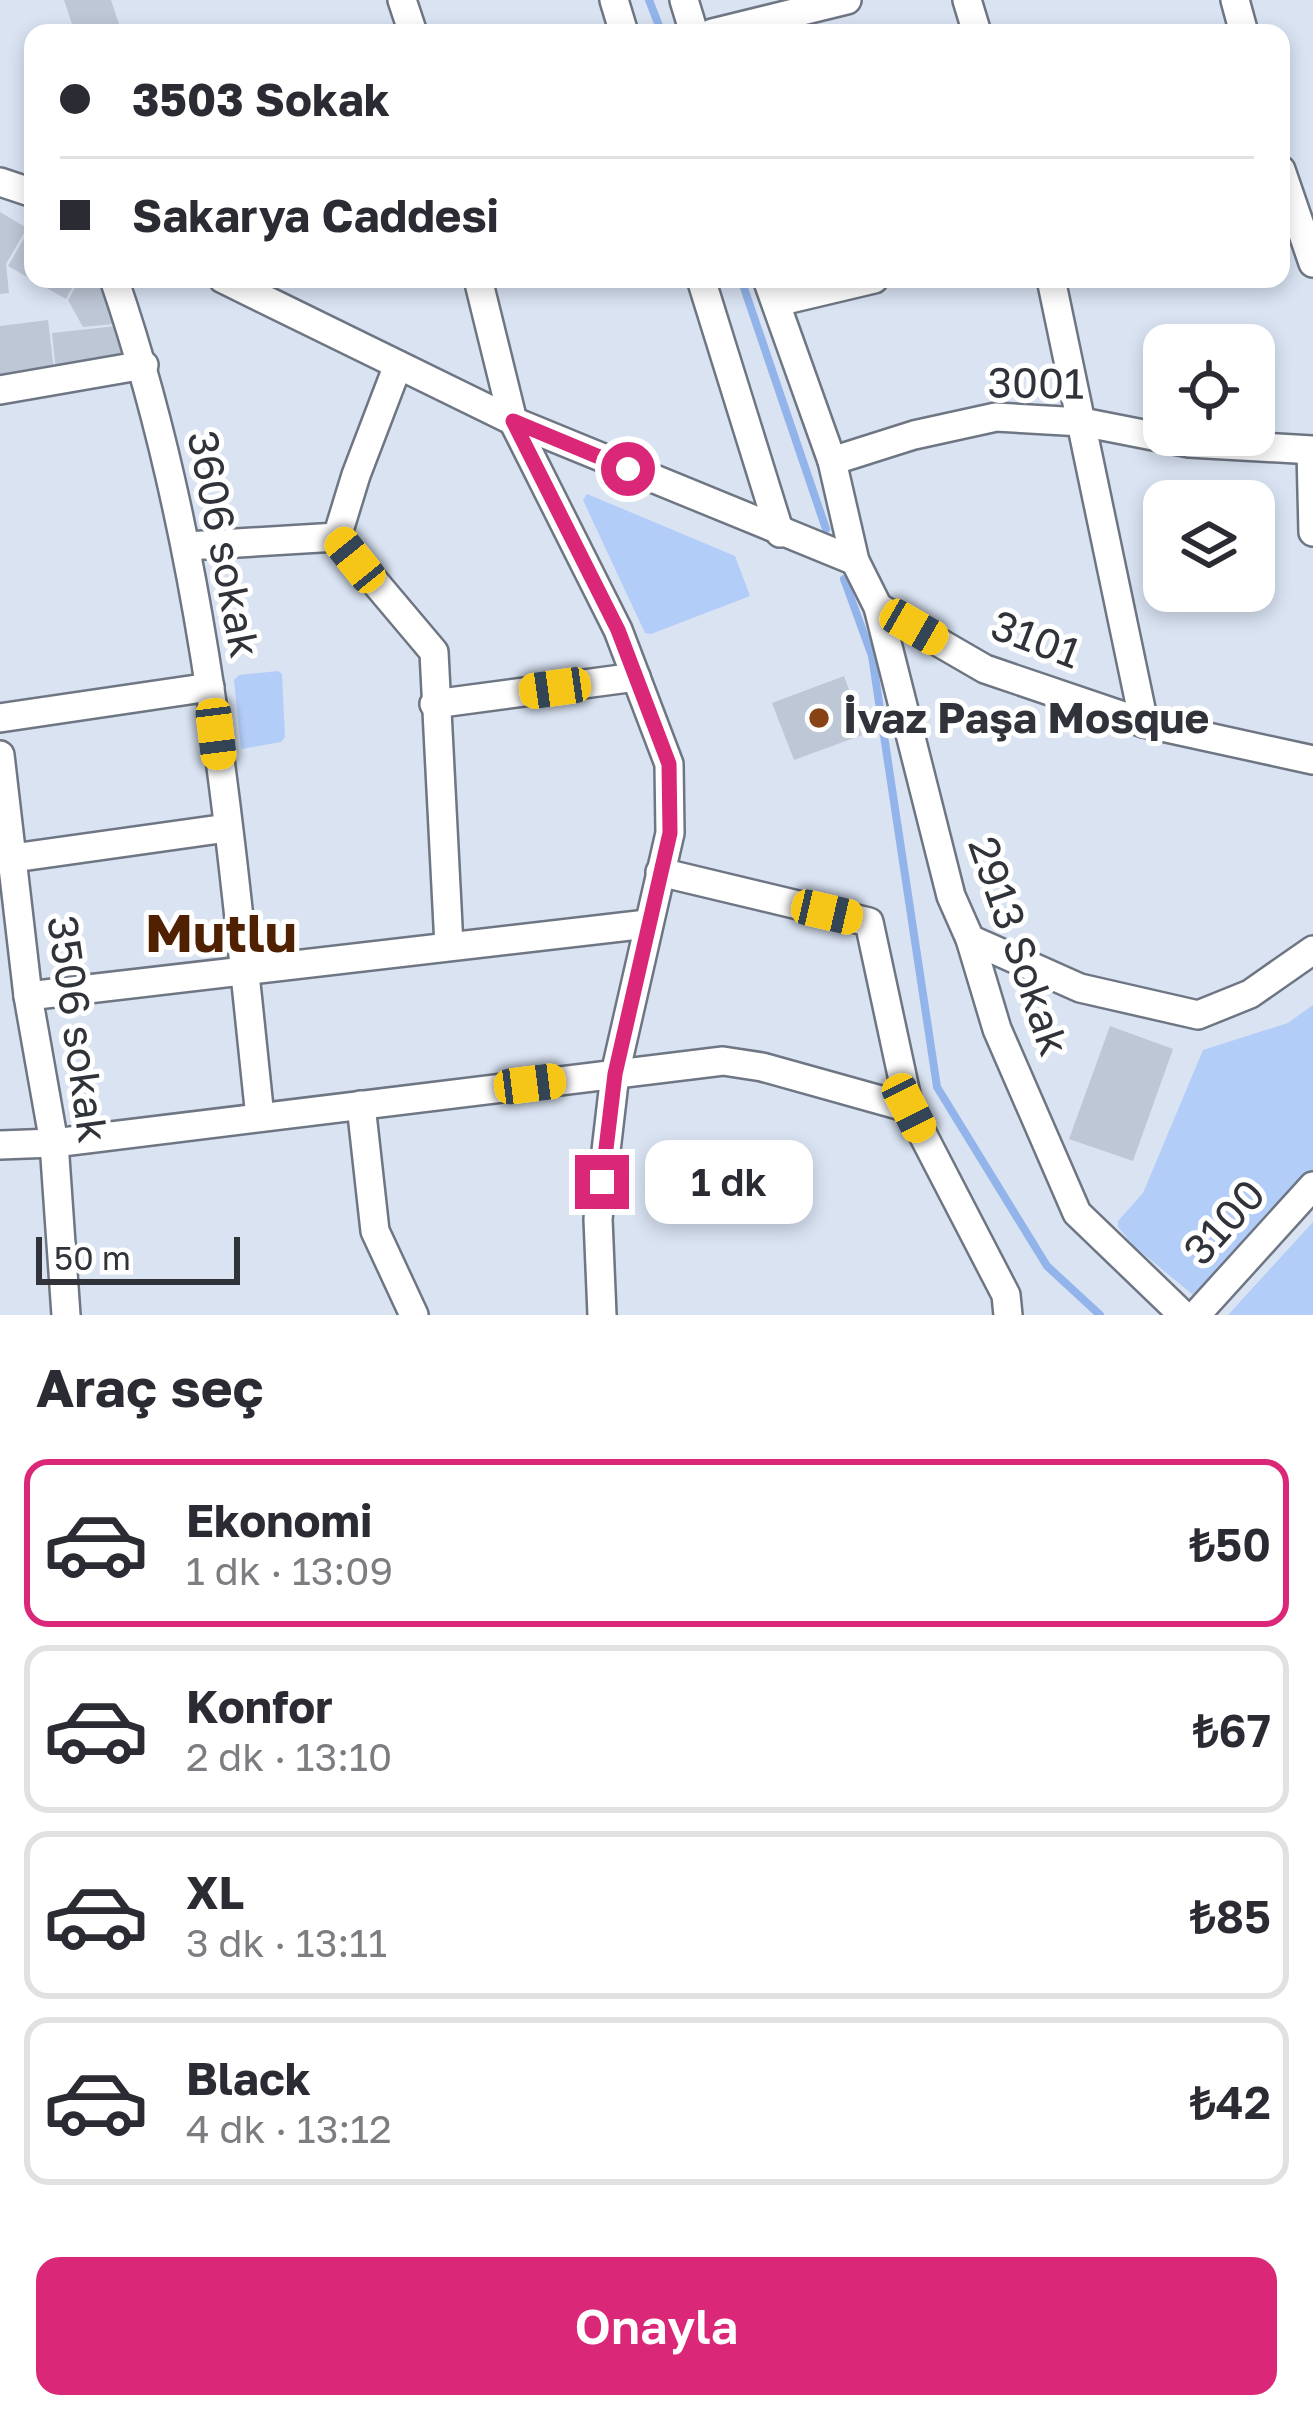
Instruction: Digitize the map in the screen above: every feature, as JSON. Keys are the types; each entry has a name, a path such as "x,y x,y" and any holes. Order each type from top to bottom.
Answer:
{"street":[{"path":"749,24 847,0"},
{"path":"1290,198 1313,263"},
{"name":"3606 sokak","path":"117,288 144,365 187,546 210,687 260,1117"},
{"path":"241,288 513,421 855,561"},
{"path":"480,288 513,421 618,630 669,764 670,833 615,1074 598,1219 602,1315"},
{"path":"704,288 780,532"},
{"path":"1053,288 1144,724"},
{"name":"2913 Sokak","path":"772,291 832,460 855,561 878,607 951,896 970,939 997,1029 1078,1213 1183,1315"},
{"path":"0,390 144,365"},
{"path":"337,537 398,365"},
{"name":"3001","path":"832,460 995,417 1082,422 1189,443 1312,450"},
{"path":"1312,450 1313,532"},
{"path":"187,546 337,537"},
{"path":"337,537 434,652 448,946"},
{"name":"3101","path":"878,607 985,669 1144,724 1313,760"},
{"path":"434,704 636,677"},
{"path":"0,718 210,687"},
{"name":"3506 sokak","path":"0,755 6,860 54,1143 66,1315"},
{"path":"6,860 227,828"},
{"path":"660,872 868,922 909,1108 1006,1295 1008,1315"},
{"path":"28,997 647,924"},
{"path":"970,939 1079,988 1198,1015 1250,994 1313,950"},
{"path":"0,1145 54,1143 724,1061 762,1066 909,1108"},
{"path":"361,1105 375,1231 414,1315"},
{"name":"3100","path":"1196,1315 1313,1186"}],"shaded area":[{"path":"587,494 735,556 750,596 645,633 583,500"},
{"path":"282,674 285,737 281,742 241,749 234,680 239,675"},
{"path":"1313,1005 1313,1189 1198,1299 1135,1247 1118,1221 1143,1193 1203,1050 1288,1023"},
{"path":"1313,1222 1313,1315 1228,1315"}],"building":[{"path":"64,0 111,0 119,24 72,24"},
{"path":"0,212 24,226 24,233 6,264 9,293 0,294"},
{"path":"24,238 24,275 8,266"},
{"path":"47,288 72,288 66,299"},
{"path":"75,288 112,288 124,323 83,327 68,300"},
{"path":"48,320 54,370 0,377 0,326"},
{"path":"125,325 129,363 56,371 52,333"},
{"name":"İvaz Paşa Mosque","path":"844,676 865,734 794,760 772,703"},
{"path":"1110,1026 1173,1049 1133,1161 1069,1139"}],"waterway":[{"path":"649,0 658,24"},
{"path":"744,288 826,529"},
{"path":"844,579 872,656 937,1087 1047,1266 1100,1315"}],"place":[{"name":"İvaz Paşa Mosque","path":"819,718"}],"district":[{"name":"Mutlu","path":"221,933"}],"route":[{"path":"602,1182 615,1074 670,833 669,764 618,630 513,421 628,469"}]}
